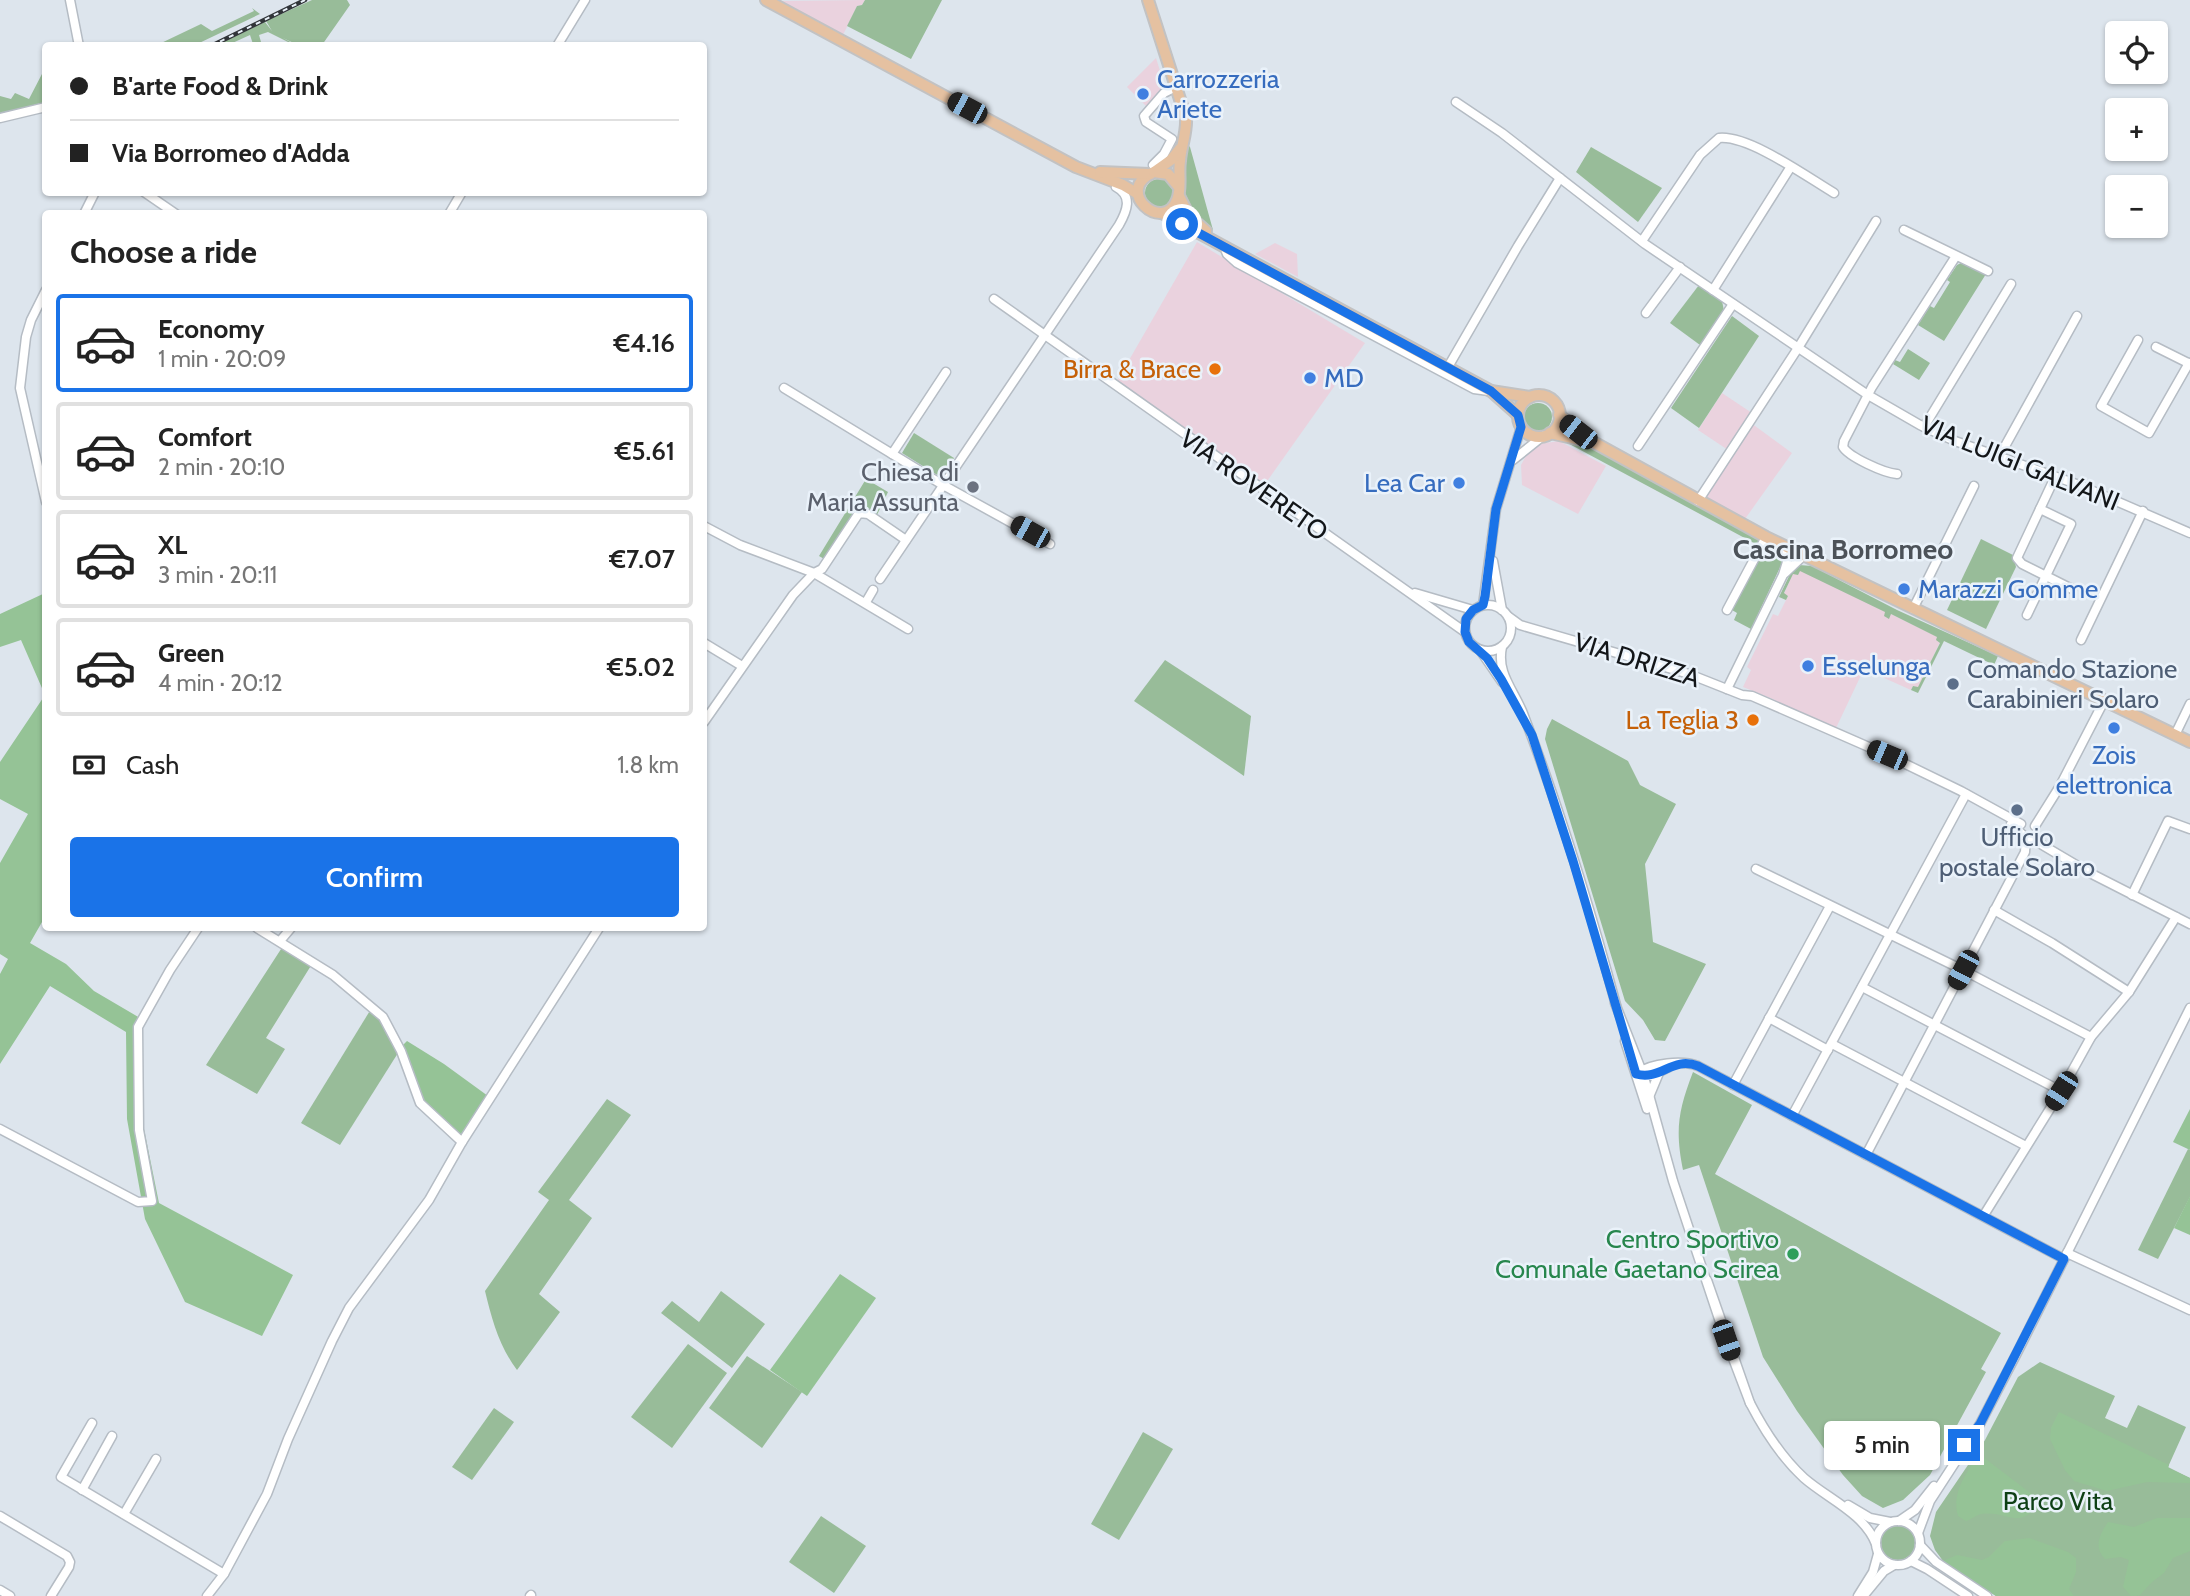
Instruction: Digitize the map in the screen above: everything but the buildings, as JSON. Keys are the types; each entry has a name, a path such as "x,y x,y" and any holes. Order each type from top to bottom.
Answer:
{"main road":[{"path":"766,0 1076,167 1138,194 1143,205 1152,211 1161,213 1224,246 1491,391 1530,435 1592,442"},
{"path":"1149,0 1187,127 1182,147 1178,191 1173,207 1161,213"},
{"path":"1138,194 1142,181 1152,171 1171,160 1182,147"},
{"path":"1076,167 1115,174 1152,171 1168,174 1189,216 1224,246"},
{"path":"1491,391 1530,397 1539,395 1550,399 1558,407 1559,415 1557,426 1546,435"},
{"path":"1519,421 1520,406 1530,397"},
{"path":"1559,415 1592,442 1766,537 2190,742"}],"street":[{"path":"70,0 78,42"},
{"path":"559,42 584,0"},
{"path":"1152,171 1172,139 1146,122 1144,116 1164,93 1176,88"},
{"name":"VIA LUIGI GALVANI","path":"1456,102 1502,133 1642,241 1868,395 1924,427 2080,485 2190,533"},
{"path":"0,118 42,108"},
{"path":"1642,241 1700,155 1715,140 1723,137 1741,140 1835,194"},
{"path":"1713,290 1790,168"},
{"path":"880,579 1124,216 1128,206 1127,196 1121,188 1108,184 1103,178"},
{"path":"1448,367 1560,178"},
{"path":"150,196 170,210"},
{"path":"1124,216 1143,205"},
{"path":"1698,501 1798,348 1875,221"},
{"path":"1904,230 1988,271"},
{"path":"1224,246 1232,259 1248,269 1474,389 1491,391"},
{"path":"1896,474 1886,472 1844,451 1844,440 1868,395 1956,256"},
{"path":"1646,313 1680,267"},
{"path":"1924,427 2011,284"},
{"path":"42,297 31,320 24,349 20,388 42,484"},
{"name":"VIA ROVERETO","path":"993,299 1465,632"},
{"path":"1638,446 1734,304"},
{"path":"1999,457 2077,316"},
{"path":"2138,340 2101,406 2149,433 2189,363 2156,347"},
{"path":"892,454 946,372"},
{"path":"784,388 943,485 1050,544"},
{"path":"1483,605 1496,509 1511,462 1519,421"},
{"path":"1511,462 1546,435"},
{"path":"2054,477 2017,558 2020,563 2072,589"},
{"path":"1917,611 1974,486"},
{"path":"2027,615 2071,524 2040,509"},
{"path":"2081,640 2143,511"},
{"path":"707,717 793,595 814,573 822,569 861,512 906,540"},
{"path":"707,528 740,545 814,573 866,601 908,629"},
{"path":"1727,610 1766,537"},
{"path":"1727,689 1783,575 1787,562 1786,547"},
{"path":"1491,548 1502,610"},
{"path":"1783,575 1803,556"},
{"path":"866,601 873,590"},
{"path":"1406,590 1444,604 1473,610"},
{"path":"1510,637 1509,617 1494,605 1483,605 1473,610 1466,619 1465,632 1469,642 1480,650 1501,679 1527,724"},
{"name":"VIA DRIZZA","path":"1509,617 1531,628 1677,670 1742,695 1752,696 1887,755 1966,794 2027,829"},
{"path":"1531,628 1510,637 1502,647 1499,661 1527,724 1560,820 1615,1003 1649,1097 1733,1362 1766,1433 1807,1481 1861,1521 1876,1544 1878,1554 1873,1572 1861,1596"},
{"path":"707,645 741,666"},
{"path":"1480,650 1490,652 1502,647"},
{"path":"1866,1154 2025,852 2027,829 2043,813 2060,786 2104,701"},
{"path":"2175,735 2190,704"},
{"path":"1792,1116 1966,794"},
{"path":"2132,895 2168,821 2190,829"},
{"path":"2027,829 2038,842 2190,925"},
{"path":"1756,869 1963,970 2091,1037"},
{"path":"1733,1085 1830,906"},
{"path":"1994,910 2129,992"},
{"path":"1984,1215 2061,1091 2091,1037 2129,992 2176,917"},
{"path":"0,1129 138,1202 152,1201 139,1130 138,1027 196,931"},
{"path":"262,931 333,975 383,1017 401,1051 420,1102 462,1142"},
{"path":"280,941 288,931"},
{"path":"207,1596 224,1574 267,1494 288,1439 349,1308 429,1200 462,1142 597,931"},
{"path":"1862,988 2061,1091"},
{"path":"1615,1003 1636,1058 1648,1111 1662,1144"},
{"path":"1861,1596 1884,1571 1894,1565 1911,1561 1918,1552 1918,1533 1930,1501 1980,1424 2190,1008"},
{"path":"1769,1018 1904,1082 2026,1146"},
{"path":"1636,1058 1651,1067"},
{"path":"1640,1074 1659,1073 1675,1064"},
{"path":"1640,1074 1651,1067 1692,1064 2066,1256 2190,1310"},
{"path":"1649,1097 1659,1073"},
{"path":"92,1423 61,1477 224,1574"},
{"path":"1876,1544 1880,1531 1919,1506 1980,1424"},
{"path":"82,1490 112,1436"},
{"path":"1786,1458 1812,1480 1862,1514 1909,1524 1918,1533"},
{"path":"124,1514 156,1459"},
{"path":"0,1516 67,1556 69,1567 51,1596"},
{"path":"1920,1545 1936,1562 1987,1596"},
{"path":"1878,1554 1894,1565"},
{"path":"1911,1561 1968,1596"},
{"path":"0,1590 10,1596"}],"shaded area":[{"path":"865,0 862,5 857,6 843,35 779,1"},
{"path":"1156,58 1165,87 1146,106 1127,87"},
{"path":"1197,242 1365,343 1263,487 1117,381"},
{"path":"1275,243 1297,254 1298,277 1255,254"},
{"path":"1722,393 1755,415 1751,423 1792,453 1745,519 1700,495 1728,450 1698,430"},
{"path":"1559,441 1606,466 1578,514 1522,485 1521,465 1526,456 1540,444"},
{"path":"1800,570 1886,612 1884,616 1891,614 1938,637 1940,642 1918,688 1913,686 1911,690 1864,669 1836,728 1774,703 1775,700 1743,687 1751,670 1747,667 1773,614 1778,616 1788,596 1784,594 1793,573"}],"green space":[{"path":"312,0 347,0 350,5 324,42 292,42 283,38 290,42 288,42 268,32 259,35 261,42 252,42 250,35 235,42 223,42 265,22 272,31 266,21"},
{"path":"865,0 942,0 911,59 847,26 857,6 862,5"},
{"path":"252,8 260,14 201,42 163,42 201,24 212,31 254,11"},
{"path":"42,74 42,103 0,114 0,96 11,99 15,93 29,99"},
{"path":"1188,145 1213,230 1194,214 1185,195 1182,169"},
{"path":"1591,147 1662,188 1638,222 1576,172"},
{"path":"1159,179 1169,183 1173,193 1169,203 1159,207 1149,203 1145,193 1149,183"},
{"path":"1963,262 1986,274 1944,341 1918,325 1930,306 1934,308 1957,265"},
{"path":"1699,285 1722,301 1724,311 1700,345 1670,323"},
{"path":"1732,316 1759,336 1699,428 1671,408"},
{"path":"1908,349 1930,363 1919,380 1893,364 1895,360 1900,362"},
{"path":"1538,403 1548,407 1552,417 1548,427 1538,431 1528,427 1524,417 1528,407"},
{"path":"914,433 954,458 942,478 902,453"},
{"path":"1560,439 1574,439 1598,450 1759,538 1761,543 1755,550 1751,549 1754,543"},
{"path":"866,479 888,492 876,517 863,508 826,560 819,556"},
{"path":"1981,539 2013,555 2016,567 1986,629 1947,610"},
{"path":"1764,548 1781,554 1783,561 1751,629 1734,620 1737,613 1732,610"},
{"path":"1799,565 1812,566 1897,610 1998,656 1994,665 1944,641 1918,693 1911,690 1913,686 1918,687 1940,643 1936,640 1937,637 1891,614 1889,619 1884,616 1885,612 1800,571 1798,575 1793,574 1784,593 1788,596 1786,600 1779,597 1791,572"},
{"path":"42,594 42,688 21,640 0,647 0,614"},
{"path":"1165,660 1251,716 1244,776 1134,701"},
{"path":"42,699 42,922 30,943 66,964 94,991 140,1018 144,1129 159,1203 293,1275 262,1336 185,1302 145,1219 127,1119 126,1032 50,986 0,1064 0,974 8,959 0,954 0,863 28,814 0,799 0,762"},
{"path":"1552,719 1628,761 1640,785 1676,804 1645,864 1653,942 1706,964 1665,1041 1655,1040 1643,1020 1625,1001 1545,739"},
{"path":"283,946 312,964 266,1038 285,1049 257,1094 206,1065"},
{"path":"371,1009 381,1019 398,1053 340,1145 301,1123"},
{"path":"407,1041 488,1096 460,1138 423,1102 402,1046"},
{"name":"Centro Sportivo Comunale Gaetano Scirea","path":"1693,1072 1752,1105 1715,1174 2001,1333 1981,1369 1986,1372 1930,1475 1903,1500 1883,1508 1862,1496 1843,1475 1797,1411 1763,1357 1699,1165 1683,1170 1679,1121"},
{"path":"607,1099 631,1115 569,1200 592,1218 539,1294 560,1312 517,1370 501,1342 485,1291 549,1200 538,1192"},
{"path":"2190,1109 2190,1150 2173,1142"},
{"path":"2188,1149 2190,1197 2158,1259 2138,1250"},
{"path":"2190,1196 2190,1235 2174,1228"},
{"path":"840,1274 876,1298 807,1396 770,1370"},
{"path":"721,1291 765,1324 732,1368 661,1313 672,1301 699,1322"},
{"path":"688,1344 727,1373 672,1448 631,1417"},
{"path":"747,1356 802,1392 762,1448 709,1408"},
{"name":"Parco Vita","path":"2040,1362 2115,1396 2105,1418 2127,1428 2138,1405 2186,1427 2168,1467 2190,1478 2190,1596 1996,1596 1943,1561 1935,1550 1930,1536 1936,1512 1985,1440 2018,1377"},
{"path":"494,1408 514,1422 472,1480 452,1467"},
{"path":"2059,1412 2169,1465 2168,1468 2190,1478 2190,1483 2147,1482 2107,1491 2074,1481 2065,1470 2050,1439 2051,1428"},
{"path":"1143,1432 1173,1449 1119,1540 1091,1524"},
{"path":"1979,1454 2041,1501 2033,1511 2020,1518 1981,1514 1966,1521 1958,1516 1958,1491"},
{"path":"821,1516 866,1546 834,1593 789,1562"},
{"path":"2157,1518 2190,1518 2190,1551 2173,1558 2164,1573 2140,1595 2131,1596 2123,1587 2129,1560 2121,1557 2105,1559 2099,1550 2100,1536 2108,1522 2134,1527"},
{"path":"1898,1526 1910,1531 1915,1543 1910,1555 1898,1560 1886,1555 1881,1543 1886,1531"},
{"path":"2029,1538 2068,1552 2076,1558 2076,1572 2069,1589 2074,1596 1996,1596 1943,1561 1957,1555 1982,1560 1989,1557 2005,1541"}],"railway":[{"path":"219,42 305,0"}],"place":[{"name":"Carrozzeria Ariete","path":"1143,94"},
{"name":"Birra & Brace","path":"1215,369"},
{"name":"MD","path":"1310,378"},
{"name":"Lea Car","path":"1459,483"},
{"name":"Chiesa di Maria Assunta","path":"973,487"},
{"name":"Marazzi Gomme","path":"1904,589"},
{"name":"Esselunga","path":"1808,666"},
{"name":"Comando Stazione Carabinieri Solaro","path":"1953,684"},
{"name":"La Teglia 3","path":"1753,720"},
{"name":"Zois elettronica","path":"2114,728"},
{"name":"Ufficio postale Solaro","path":"2017,810"},
{"name":"Centro Sportivo Comunale Gaetano Scirea","path":"1793,1254"}],"district":[{"name":"Cascina Borromeo","path":"1843,549"}],"route":[{"path":"1182,224 1491,391 1518,415 1521,427 1496,509 1483,605 1473,610 1466,619 1465,632 1469,642 1487,658 1501,679 1532,735 1573,861 1636,1074 1651,1076 1675,1064 1688,1063 1698,1066 2064,1259 1980,1424 1964,1445"}]}
